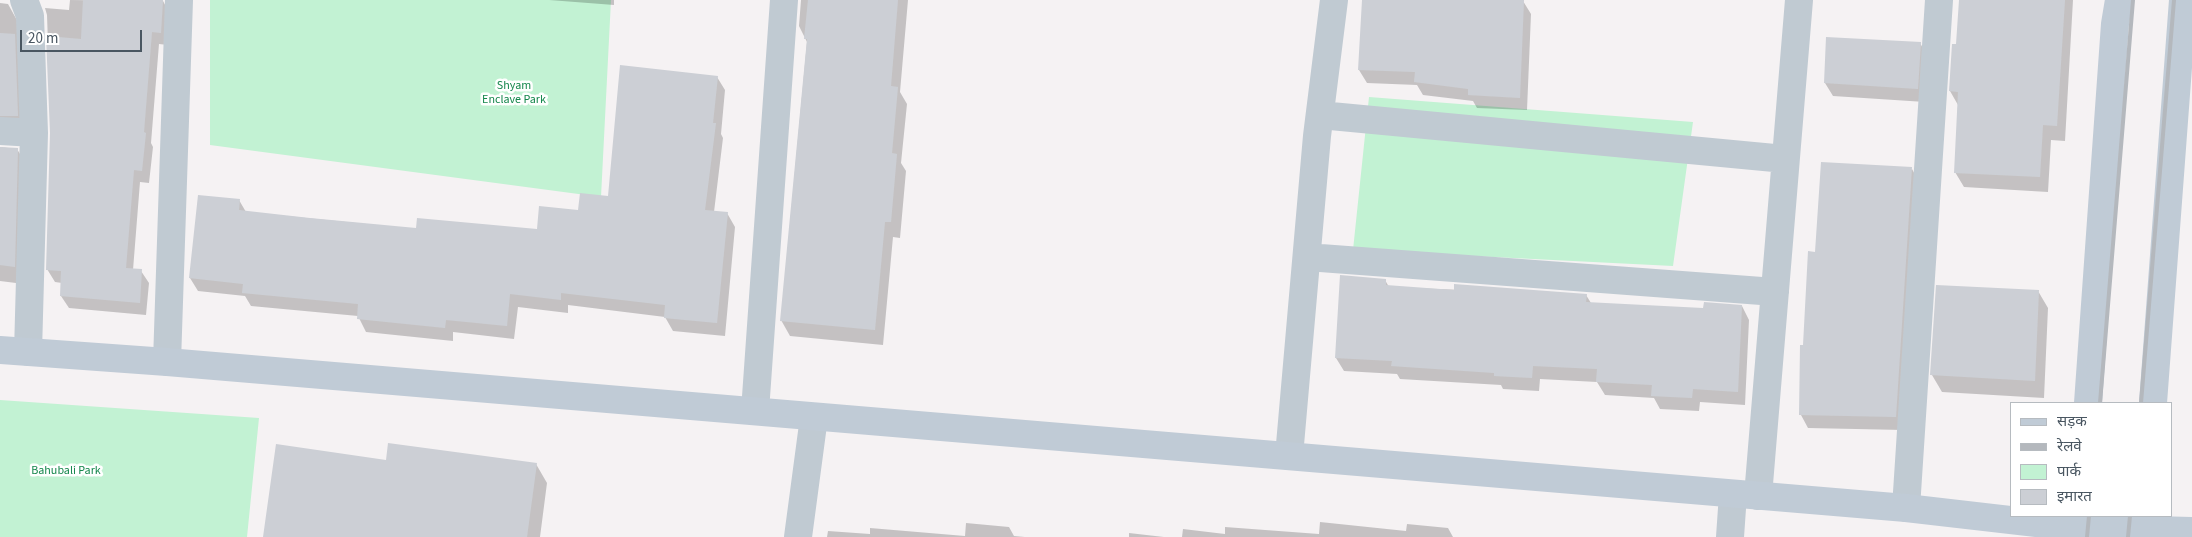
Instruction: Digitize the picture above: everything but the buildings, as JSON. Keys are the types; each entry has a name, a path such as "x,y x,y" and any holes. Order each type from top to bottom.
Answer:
{"street":[{"path":"24,0 30,16 34,133 28,352"},
{"path":"167,362 179,0"},
{"path":"755,411 784,0"},
{"path":"1289,456 1320,115 1334,0"},
{"path":"1730,537 1746,495 1775,292 1798,0"},
{"path":"1906,508 1939,0"},
{"path":"2088,402 2115,24 2119,0"},
{"path":"2153,402 2186,33 2183,0"},
{"path":"1320,115 1785,159"},
{"path":"0,131 34,133"},
{"path":"1307,257 1775,292"},
{"path":"0,350 167,362 1906,508 2079,527 2192,531"},
{"path":"798,537 814,417"}],"green space":[{"name":"Shyam Enclave Park","path":"210,0 611,0 601,197 210,145"},
{"path":"1369,97 1693,122 1673,266 1353,250"},
{"name":"Bahubali Park","path":"0,400 259,418 247,537 0,537"}],"railway":[{"path":"2100,402 2133,0"},
{"path":"2141,402 2174,0"},
{"path":"2087,537 2089,517"},
{"path":"2128,537 2130,517"}]}
